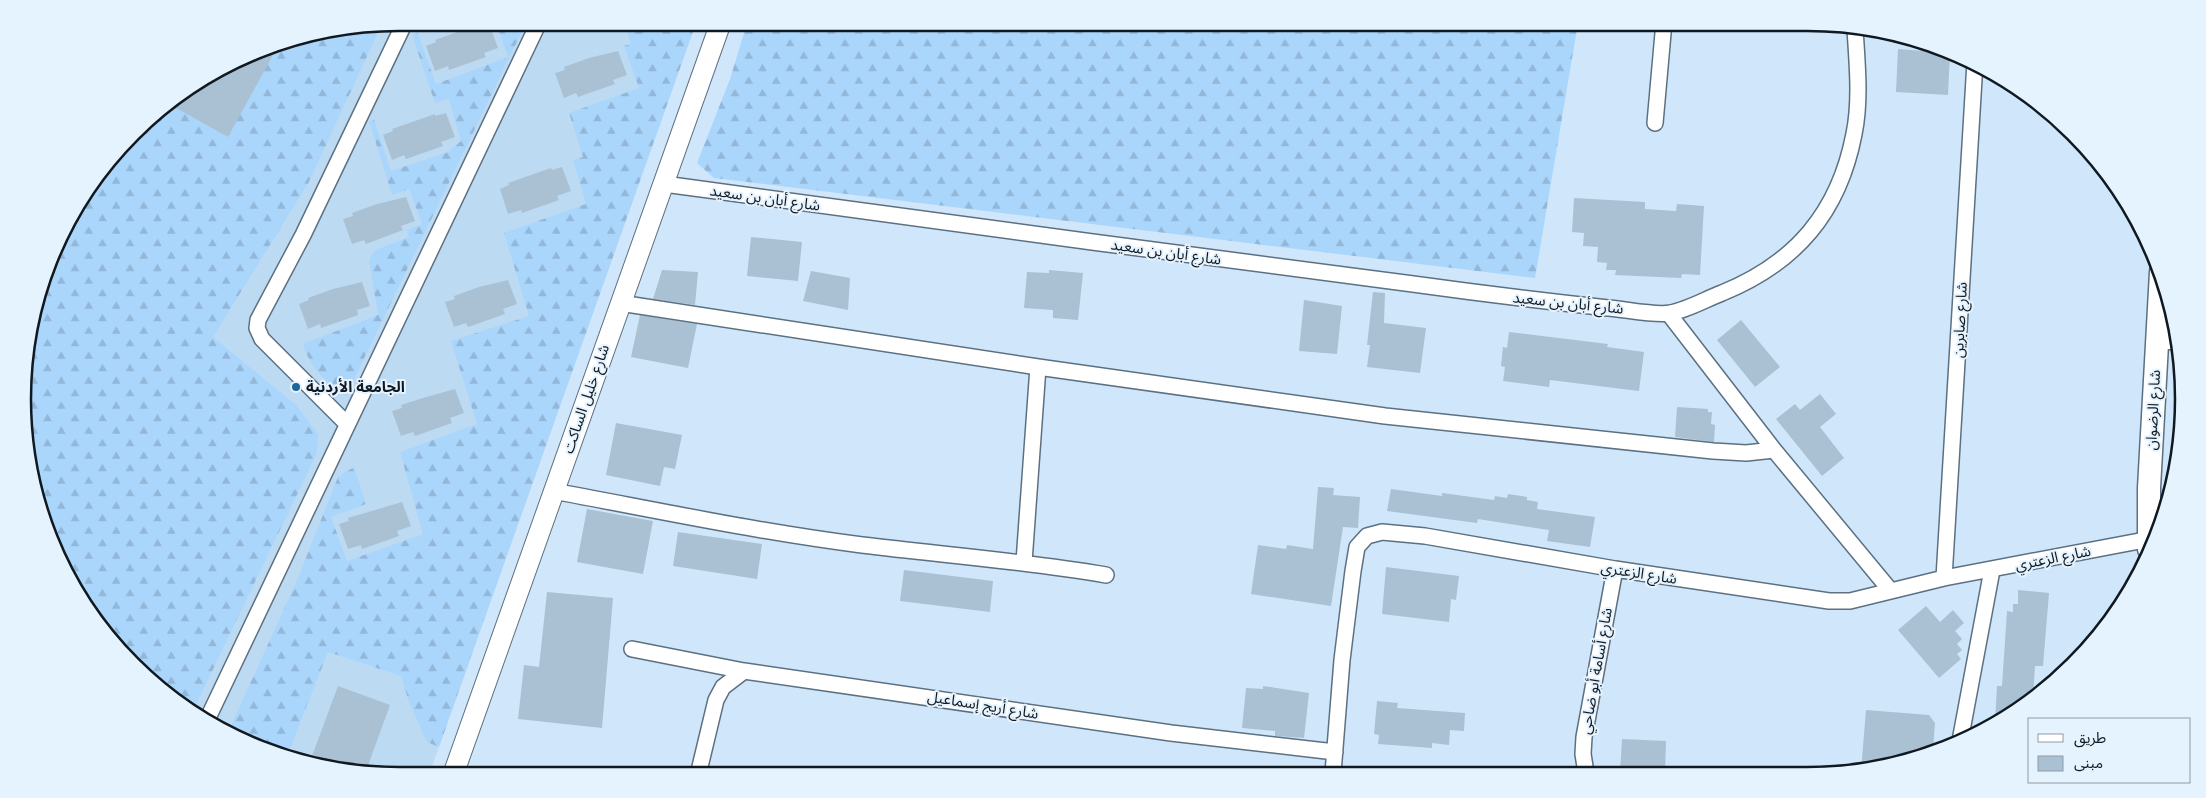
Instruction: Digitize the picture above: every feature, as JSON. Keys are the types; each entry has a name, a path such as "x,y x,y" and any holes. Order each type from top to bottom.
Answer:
{"main road":[{"name":"شارع الرضوان","path":"2149,534 2149,488 2168,342 2166,318"}],"street":[{"path":"347,424 262,339 257,328 258,320 303,235 401,31"},
{"path":"210,714 535,31"},
{"name":"شارع خليل الساكت","path":"456,767 718,31"},
{"path":"1656,123 1663,31"},
{"path":"1856,34 1854,132 1843,174 1828,207 1810,234 1788,255 1736,287 1669,314 1774,450 1890,590"},
{"name":"شارع صابرين","path":"1944,578 1974,72"},
{"name":"شارع أبان بن سعيد","path":"664,184 1263,265 1542,301 1669,314"},
{"path":"620,303 1038,367 1385,416 1713,451 1746,453 1774,450"},
{"path":"1024,562 1038,367"},
{"path":"553,491 715,521 861,545 1024,562 1106,575"},
{"name":"شارع الزعتري","path":"1334,767 1342,660 1353,571 1357,547 1367,536 1382,532 1425,536 1615,569 1829,601 1850,601 1944,578 2145,545"},
{"name":"شارع أسامة أبو ضاحي","path":"1585,767 1583,754 1584,737 1615,569"},
{"path":"1962,733 1992,570"},
{"name":"شارع أريج إسماعيل","path":"632,649 744,670 1172,733 1335,752"},
{"path":"700,767 716,700 723,687 744,670"}],"shaded area":[{"name":"الجامعة الأردنية","path":"399,31 693,31 432,767 351,764 304,754 258,739 236,729 195,705 175,691 139,659 107,623 81,583 59,540 38,471 32,423 31,399 34,351 44,304 59,258 69,236 93,195 107,175 139,139 188,98 287,49 327,38 351,34"}],"green space":[{"path":"499,31 522,31 346,396 332,386 315,368 303,344 378,315 369,260 375,250 409,237 407,230 422,224 409,189 392,195 369,121 374,119 391,171 448,152 461,141 449,99 435,103 412,35 418,33 436,84 508,57"},
{"path":"627,31 693,31 439,747 427,742 409,702 401,676 328,652 290,750 258,739 231,726 298,578 338,477 354,467 366,504 331,517 347,561 423,534 400,452 477,424 451,341 529,316 504,233 586,204 573,160 583,157 569,113 639,88 624,46 631,44"},
{"path":"744,31 1577,31 1535,278 714,178 697,163 730,79"},
{"path":"378,32 309,182 213,337 296,405 318,434 317,453 196,705 175,691 139,659 107,623 69,562 59,540 44,494 34,447 31,399 34,351 38,327 51,281 69,236 107,175 139,139 175,107 195,93 236,69 258,59 327,38"}],"building":[{"path":"460,31 492,31 498,48 484,53 486,57 449,70 448,66 435,71 426,46 436,42 435,40"},
{"path":"1898,49 1925,51 1950,60 1948,95 1896,92"},
{"path":"618,51 627,75 613,80 615,84 578,97 576,93 564,98 555,73 565,70 564,67 589,58"},
{"path":"274,54 228,137 175,107 236,69"},
{"path":"446,113 455,137 441,142 443,146 406,159 404,155 392,160 383,135 393,131 392,129 435,114 435,116"},
{"path":"562,167 571,191 557,196 559,200 522,213 521,210 508,214 500,189 509,185 508,183 551,168 552,170"},
{"path":"406,197 415,221 401,226 403,230 366,244 364,240 352,244 343,219 353,216 352,213 377,204"},
{"path":"1574,198 1645,202 1645,209 1676,211 1677,204 1704,206 1700,275 1682,274 1681,278 1615,275 1616,270 1606,270 1607,263 1597,262 1598,247 1583,246 1584,233 1572,232"},
{"path":"751,237 802,242 798,281 747,276"},
{"path":"662,270 698,272 695,305 653,299"},
{"path":"1049,270 1083,273 1078,320 1053,318 1053,310 1024,308 1027,272 1049,273"},
{"path":"811,271 850,278 848,310 803,301"},
{"path":"508,280 517,304 503,309 505,314 468,327 466,323 454,327 445,302 455,299 454,296 479,287"},
{"path":"362,282 370,306 357,310 358,315 321,328 320,324 308,329 299,304 309,300 308,298 333,289"},
{"path":"1373,292 1385,293 1384,323 1426,328 1420,373 1367,367 1370,345 1367,345"},
{"path":"1304,300 1342,306 1337,354 1299,351"},
{"path":"640,315 697,324 688,368 631,357"},
{"path":"1741,320 1780,367 1755,387 1717,340"},
{"path":"1509,332 1608,344 1607,347 1644,352 1639,391 1550,380 1549,387 1503,381 1505,367 1501,366 1503,347 1507,348"},
{"path":"455,389 464,413 450,418 452,423 415,436 413,432 401,436 392,411 402,408 401,405"},
{"path":"1820,394 1836,414 1820,427 1844,458 1822,476 1776,419 1795,404 1800,410"},
{"path":"1677,407 1708,409 1708,412 1712,412 1711,424 1715,425 1714,442 1675,437"},
{"path":"616,423 682,435 675,469 664,467 660,486 606,475"},
{"path":"1318,487 1334,488 1333,495 1360,497 1358,528 1343,527 1331,606 1251,594 1258,545 1286,549 1287,545 1313,549"},
{"path":"1391,489 1442,496 1442,493 1494,500 1495,496 1507,498 1508,494 1527,497 1527,500 1538,502 1537,509 1595,517 1590,547 1547,541 1549,530 1478,519 1477,523 1387,511"},
{"path":"402,502 411,526 397,531 399,536 362,549 361,545 348,549 339,524 349,521 348,518"},
{"path":"587,509 653,521 643,574 577,562"},
{"path":"678,532 762,544 757,579 673,566"},
{"path":"1386,567 1459,576 1456,600 1451,599 1449,622 1382,614"},
{"path":"904,570 993,581 990,612 900,601"},
{"path":"2018,590 2049,593 2043,666 2035,666 2034,689 1995,714 1997,686 2002,686 2007,611 2013,612 2013,604 2018,604"},
{"path":"547,592 613,598 602,728 518,719 524,665 539,667"},
{"path":"1926,606 1940,622 1953,610 1964,623 1955,631 1962,639 1957,644 1962,650 1957,654 1961,659 1939,678 1898,630"},
{"path":"338,686 390,705 368,765 312,756"},
{"path":"1263,686 1309,693 1304,738 1275,736 1275,731 1242,728 1246,688 1263,689"},
{"path":"1377,701 1398,703 1397,708 1465,713 1464,731 1450,730 1449,745 1432,743 1432,748 1378,744 1379,735 1374,734"},
{"path":"1866,710 1929,715 1935,723 1933,744 1902,754 1862,763"},
{"path":"1622,739 1666,741 1665,767 1620,767"}],"place":[{"name":"الجامعة الأردنية","path":"296,387"}]}
